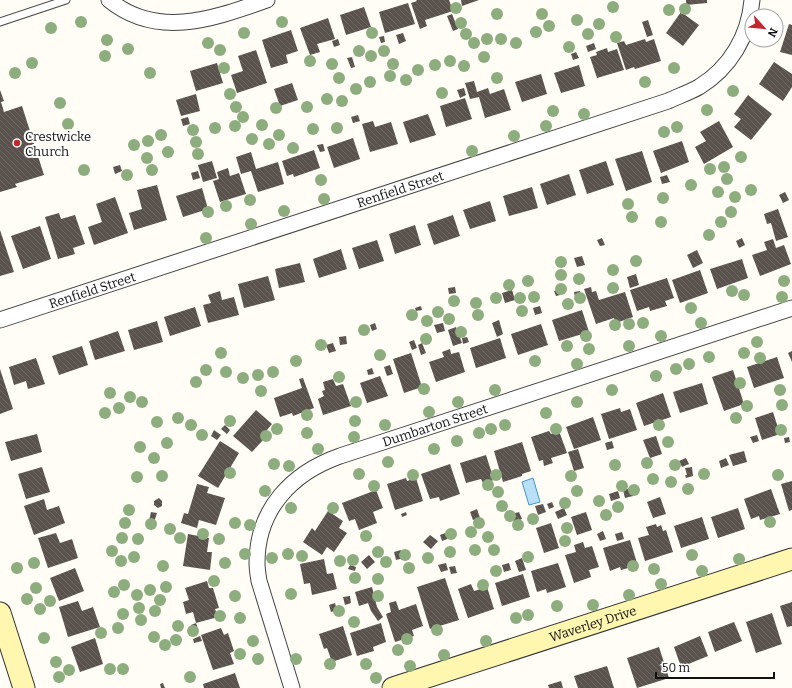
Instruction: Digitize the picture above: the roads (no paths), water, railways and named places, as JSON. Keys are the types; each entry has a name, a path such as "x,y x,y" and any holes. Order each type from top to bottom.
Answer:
{"street":[{"path":"109,0 129,13 143,18 166,22 191,22 208,19 267,0"},
{"name":"Renfield Street","path":"0,320 668,101 699,87 708,81 717,74 732,56 739,47 746,28 752,0"},
{"name":"Dumbarton Street","path":"292,688 259,581 257,564 259,542 264,521 282,493 293,481 306,471 321,463 340,456 792,308"},
{"name":"Waverley Drive","path":"393,688 792,558"},
{"path":"0,613 24,688"}],"lane":[{"path":"0,22 66,0"}],"water":[{"path":"533,478 540,502 529,505 522,482"}],"place":[{"name":"Crestwicke Church","path":"17,143"}]}
